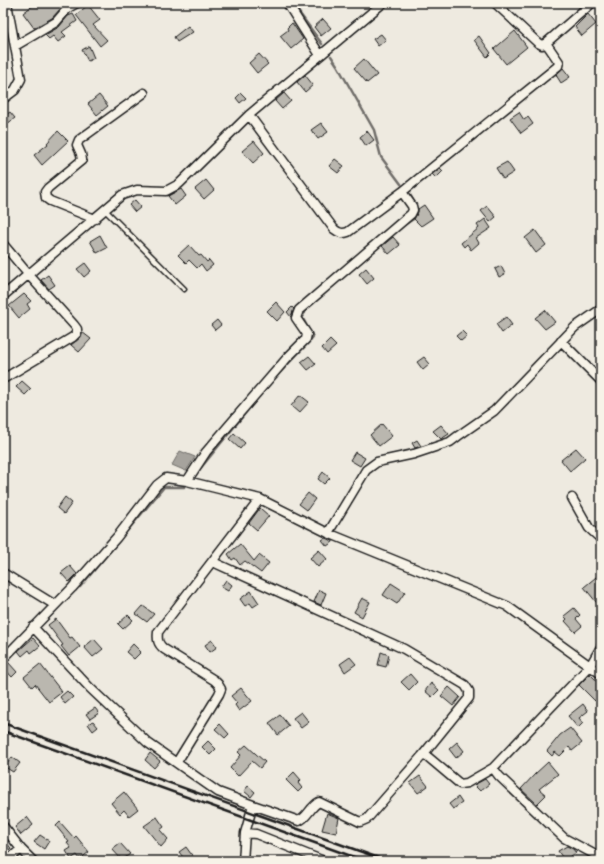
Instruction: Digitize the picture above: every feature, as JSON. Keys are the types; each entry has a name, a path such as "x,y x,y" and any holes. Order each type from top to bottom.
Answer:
{"street":[{"path":"3,99 15,90 21,79 7,3"},
{"path":"14,46 56,22 66,6 77,3"},
{"path":"287,3 320,55"},
{"path":"3,296 122,196 131,191 138,190 166,190 179,184 249,115 383,3"},
{"path":"495,3 542,45 592,3"},
{"path":"249,115 338,232 343,234 348,232 402,192 558,66 559,62 557,58 546,43"},
{"path":"95,219 50,201 46,198 45,192 82,160 77,145 79,140 144,93"},
{"path":"187,481 206,452 287,358 306,339 307,334 296,318 299,310 413,210 412,206 402,192"},
{"path":"3,244 77,329 77,333 73,337 3,379"},
{"path":"328,533 366,470 371,465 377,462 414,454 450,442 494,411 578,325 601,309"},
{"path":"562,341 601,381"},
{"path":"3,659 72,588 117,537 162,480 166,478 187,481 260,499 328,533 507,606 601,674"},
{"path":"572,498 589,528 601,539"},
{"path":"177,762 221,689 214,680 164,649 159,644 157,638 158,632 260,499"},
{"path":"33,627 96,694 148,743 218,792 299,821 304,818 314,805 319,802 360,822 367,819 422,756 469,698 469,691 465,685 404,650 213,562"},
{"path":"3,573 55,605"},
{"path":"422,756 428,757 460,784 467,783 493,768 590,666 601,647"},
{"path":"493,768 499,776 564,838 601,858"},
{"path":"243,861 245,833 253,805"},
{"path":"3,826 21,849 33,861"},
{"path":"245,833 256,834 324,861"},
{"path":"8,861 21,849"}],"lane":[{"path":"104,210 184,289"}],"shaded area":[{"path":"180,451 195,457 186,471 172,465"}],"building":[{"path":"36,3 59,3 62,7 52,18 34,28 23,13"},
{"path":"88,5 100,20 93,25 107,40 100,46 76,15"},
{"path":"73,14 77,21 62,32 66,36 58,42 53,36 49,39 45,35 59,27 68,16"},
{"path":"588,14 596,24 582,36 575,27"},
{"path":"323,19 331,28 321,36 314,27"},
{"path":"292,23 303,39 291,49 280,36 288,30 287,28"},
{"path":"188,26 193,32 177,42 174,37"},
{"path":"515,31 527,47 506,64 494,49"},
{"path":"381,34 386,40 378,46 373,39"},
{"path":"479,36 491,53 487,57 474,40"},
{"path":"89,46 94,58 88,61 82,50"},
{"path":"259,54 268,64 257,73 249,63"},
{"path":"364,59 377,75 367,83 354,68"},
{"path":"563,68 570,77 561,83 556,75"},
{"path":"305,75 313,85 305,92 297,82"},
{"path":"241,93 246,98 240,103 236,98"},
{"path":"284,93 291,101 282,109 275,101"},
{"path":"99,95 108,106 97,115 88,104"},
{"path":"10,112 15,118 3,127 3,117"},
{"path":"519,112 524,120 528,117 533,124 521,133 510,118"},
{"path":"321,123 328,132 318,139 311,130"},
{"path":"58,131 68,141 42,165 34,155 48,144 47,143"},
{"path":"367,131 374,140 366,146 360,137"},
{"path":"254,141 264,153 253,163 242,151"},
{"path":"335,159 344,166 338,173 329,166"},
{"path":"507,162 514,172 503,179 496,168"},
{"path":"440,168 443,171 436,178 432,174"},
{"path":"206,180 214,190 204,199 195,189"},
{"path":"181,189 186,196 175,205 168,196"},
{"path":"135,200 141,207 135,212 129,205"},
{"path":"424,205 433,218 421,226 414,219 418,209"},
{"path":"487,206 496,217 490,222 481,211"},
{"path":"485,219 491,228 476,238 479,243 471,250 467,244 464,247 461,243 479,228 477,225"},
{"path":"535,230 546,245 536,253 525,238"},
{"path":"100,235 107,248 97,253 90,241"},
{"path":"393,237 400,245 389,254 382,246"},
{"path":"189,245 199,256 201,255 207,262 209,260 213,265 206,271 201,264 197,268 189,260 186,263 178,255"},
{"path":"85,263 91,271 84,277 77,269"},
{"path":"501,266 505,274 499,277 495,269"},
{"path":"366,268 374,278 367,284 359,274"},
{"path":"48,275 55,285 49,289 41,280"},
{"path":"24,294 31,301 27,304 30,309 19,318 9,306"},
{"path":"276,302 285,312 277,321 267,311"},
{"path":"292,307 294,309 291,317 287,312"},
{"path":"545,310 555,322 545,329 535,318"},
{"path":"506,317 512,325 502,333 496,324"},
{"path":"217,320 221,325 215,330 211,325"},
{"path":"462,331 467,336 461,341 456,336"},
{"path":"82,332 91,339 79,352 71,345 81,337"},
{"path":"330,340 336,346 327,354 322,348"},
{"path":"309,356 316,364 308,370 301,362"},
{"path":"424,357 430,364 423,370 417,362"},
{"path":"22,381 31,389 25,395 16,387"},
{"path":"300,395 309,402 299,413 291,406"},
{"path":"382,424 392,436 379,446 370,435"},
{"path":"441,425 449,434 441,439 433,431"},
{"path":"234,433 245,443 240,449 229,439"},
{"path":"417,440 421,446 415,448 412,443"},
{"path":"576,448 585,458 570,471 561,460"},
{"path":"355,452 365,458 360,466 350,460"},
{"path":"323,472 330,478 324,484 318,479"},
{"path":"308,493 315,499 307,510 299,504"},
{"path":"65,497 72,503 64,514 57,508"},
{"path":"260,508 269,516 257,530 249,523"},
{"path":"325,538 333,542 327,546 322,540"},
{"path":"240,544 254,561 259,555 269,563 261,573 245,561 240,565 235,558 232,560 228,554"},
{"path":"319,550 327,559 318,567 310,558"},
{"path":"70,566 77,574 69,582 61,573"},
{"path":"601,573 601,608 584,587"},
{"path":"226,580 232,585 228,591 221,587"},
{"path":"391,583 405,592 397,604 383,595"},
{"path":"319,590 326,593 321,605 314,602"},
{"path":"251,591 259,603 253,607 250,603 245,606 240,599"},
{"path":"362,598 370,602 362,617 354,612"},
{"path":"143,606 154,614 147,622 136,614"},
{"path":"574,608 580,615 576,619 582,626 575,632 565,621 567,619 564,616"},
{"path":"128,615 133,620 123,629 118,624"},
{"path":"56,619 70,638 72,637 80,647 69,656 61,646 63,645 48,625"},
{"path":"33,638 40,646 31,653 29,650 22,656 18,651"},
{"path":"94,639 103,649 93,657 84,647"},
{"path":"212,640 217,647 210,652 205,645"},
{"path":"133,644 141,652 134,659 126,652"},
{"path":"381,652 389,655 386,667 378,665"},
{"path":"350,657 356,664 345,672 340,664"},
{"path":"8,662 17,672 12,677 3,667"},
{"path":"40,664 62,692 49,702 35,684 32,687 24,677"},
{"path":"410,674 417,682 409,690 401,682"},
{"path":"590,674 601,685 601,694 595,701 579,685"},
{"path":"431,683 439,690 432,697 425,691"},
{"path":"449,687 460,697 453,706 441,696"},
{"path":"241,688 252,701 239,711 235,705 237,703 231,696"},
{"path":"67,691 73,697 65,704 60,697"},
{"path":"583,704 588,711 579,718 583,723 578,728 568,716"},
{"path":"95,708 99,713 90,719 86,714"},
{"path":"301,712 309,722 301,728 293,718"},
{"path":"280,715 289,726 278,735 269,723"},
{"path":"93,721 98,727 93,731 88,724"},
{"path":"220,724 229,734 225,738 215,729"},
{"path":"570,728 582,743 572,751 569,747 560,756 555,752 552,756 547,751 560,735"},
{"path":"208,741 216,749 210,755 202,747"},
{"path":"457,742 464,751 456,758 449,749"},
{"path":"246,745 265,762 260,768 252,761 238,776 230,768 241,755 238,752"},
{"path":"150,753 160,761 154,768 145,760"},
{"path":"12,757 20,763 13,772 5,767"},
{"path":"548,762 558,774 539,789 546,795 537,804 521,789"},
{"path":"294,772 301,780 298,783 302,788 298,792 286,780"},
{"path":"420,776 428,786 418,793 410,783"},
{"path":"485,779 489,784 480,791 474,785"},
{"path":"248,786 255,792 251,797 244,791"},
{"path":"124,792 138,809 129,816 124,810 120,814 111,803"},
{"path":"458,797 462,803 453,809 449,804"},
{"path":"327,813 339,818 336,833 322,830"},
{"path":"27,817 33,825 21,835 15,827"},
{"path":"157,817 164,827 160,830 168,839 161,847 144,826"},
{"path":"60,822 74,838 76,836 89,852 80,859 77,855 71,859 66,851 71,848 67,843 69,842 56,826"},
{"path":"40,835 49,841 44,849 34,842"},
{"path":"3,839 11,848 3,855"},
{"path":"120,843 130,854 122,860 112,849"},
{"path":"567,846 573,849 576,853 564,860 558,851"},
{"path":"186,847 194,858 191,861 186,861 179,852"}],"waterway":[{"path":"292,3 322,44"},
{"path":"331,56 374,130 381,157 401,184"},
{"path":"410,195 415,204"},
{"path":"401,227 418,216 416,209"},
{"path":"276,377 313,337 302,317 308,307"},
{"path":"195,475 256,400"},
{"path":"80,587 164,487 184,487"}],"railway":[{"path":"3,723 387,861"},
{"path":"3,731 365,861"}]}
